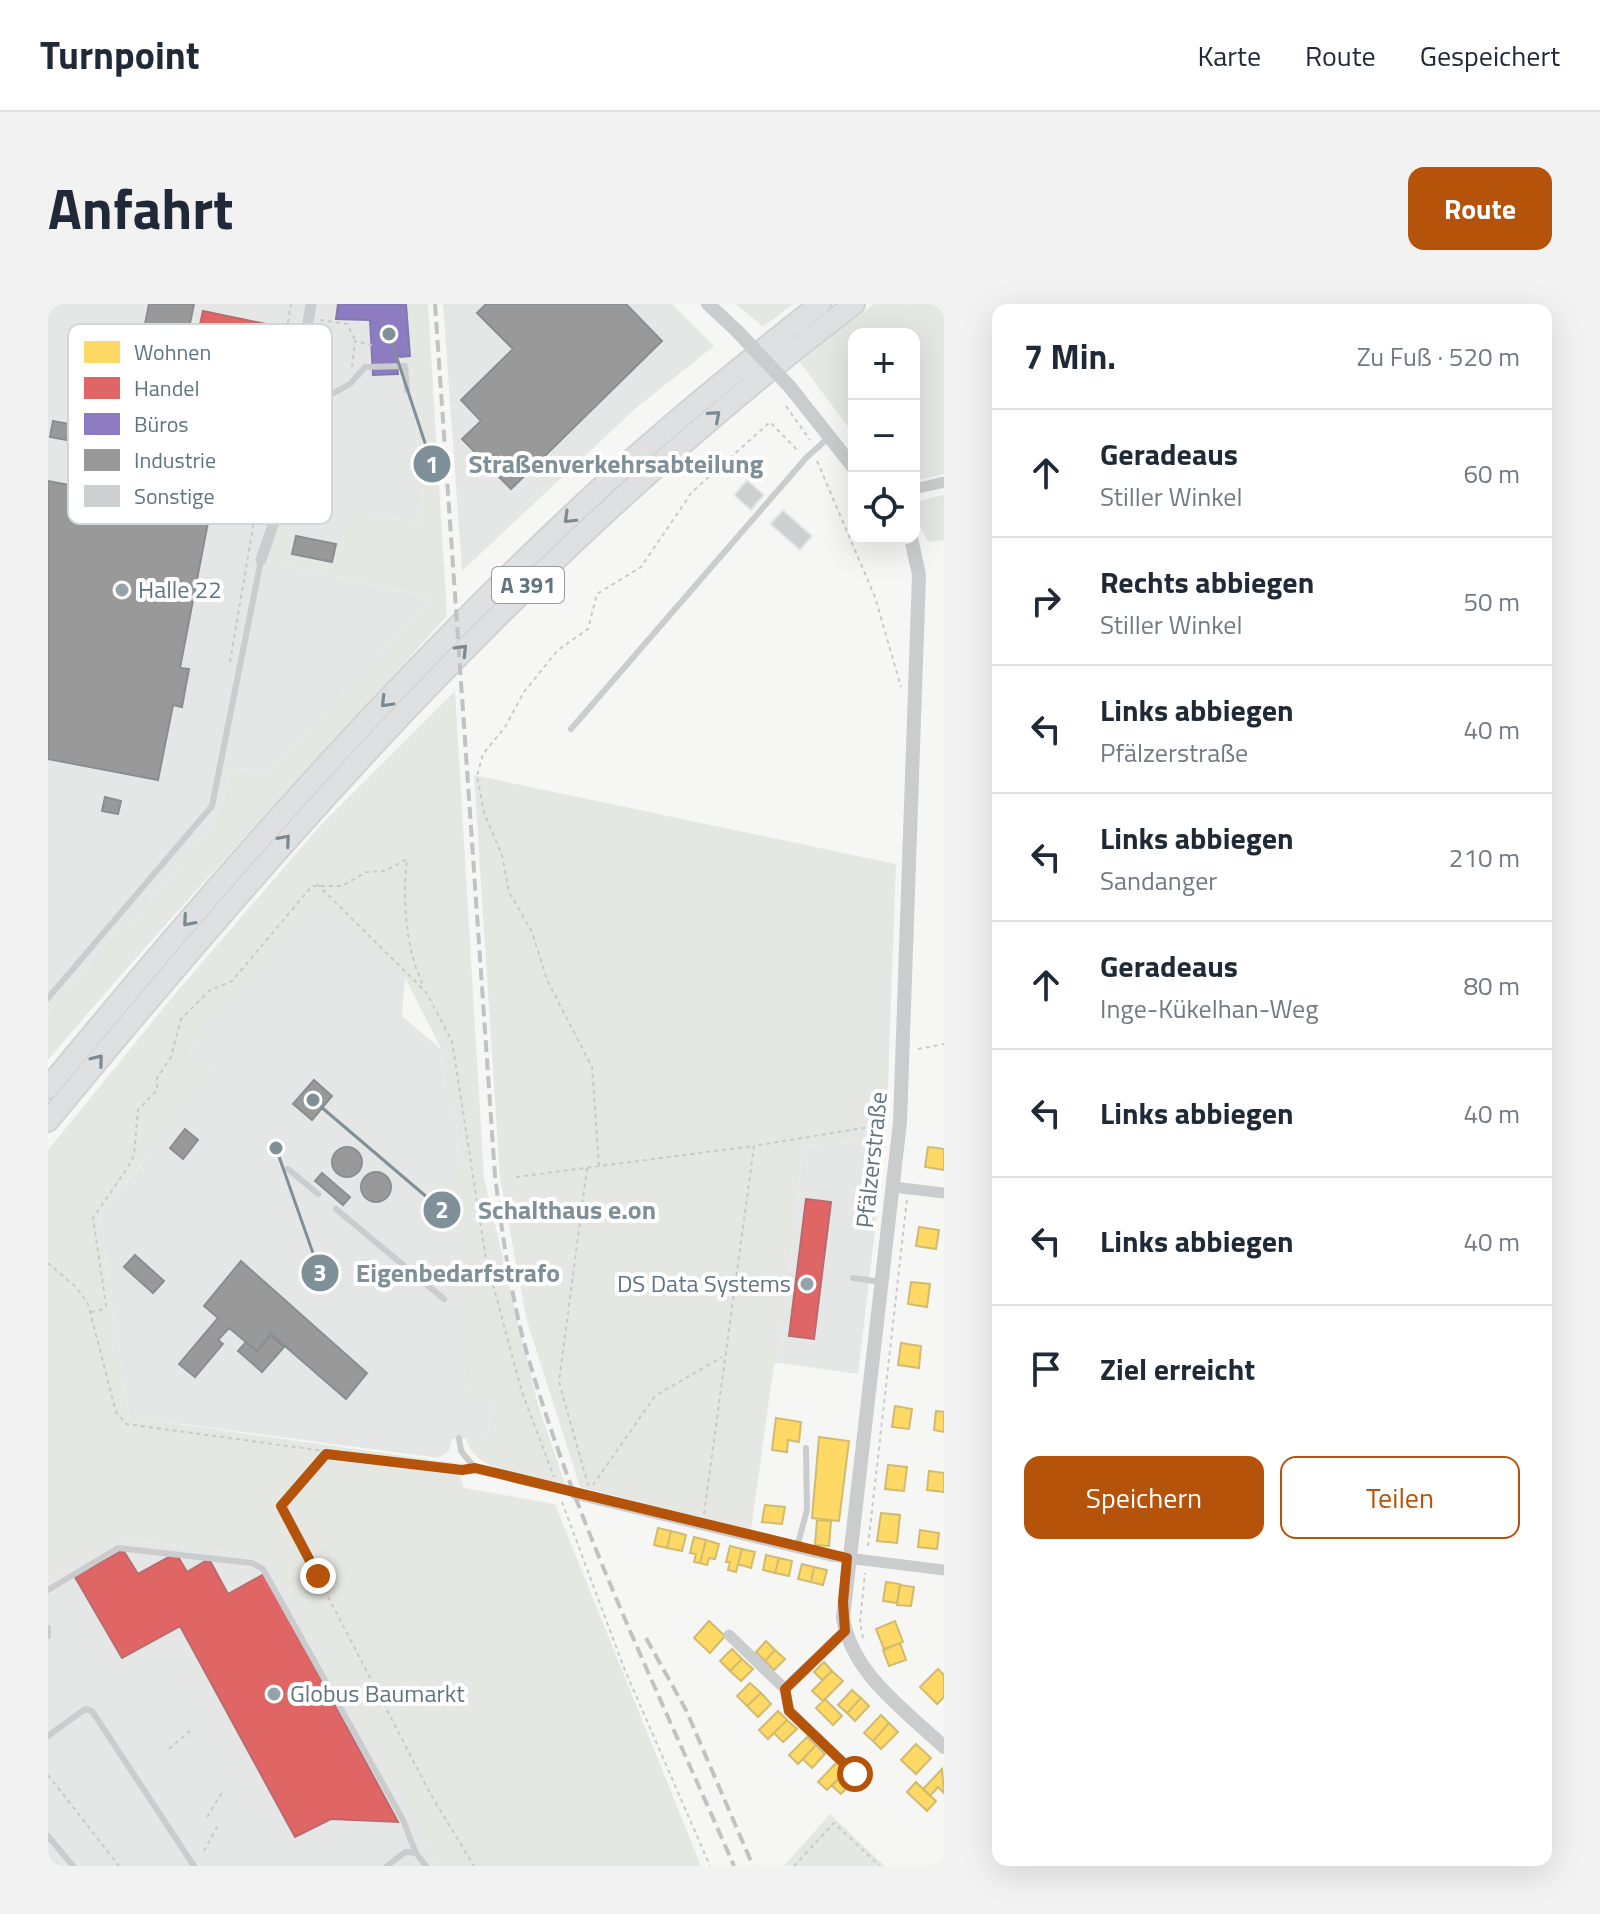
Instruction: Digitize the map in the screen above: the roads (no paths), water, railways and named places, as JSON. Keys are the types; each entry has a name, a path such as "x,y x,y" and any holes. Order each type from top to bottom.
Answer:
{"highway":[{"name":"A 391","path":"48,1088 239,862 488,596 595,493 820,304"},
{"name":"A 391","path":"48,1121 306,816 496,615 615,502 854,304"}],"street":[{"path":"308,324 311,304"},
{"path":"708,304 790,387 848,461"},
{"path":"920,488 944,482"},
{"path":"261,560 273,524"},
{"name":"Pfälzerstraße","path":"912,544 919,575 899,1188 882,1282 843,1602 845,1631 865,1669 944,1747"},
{"path":"899,1188 944,1193"},
{"path":"575,1494 847,1558 944,1570"},
{"path":"785,1689 845,1631"},
{"path":"729,1635 785,1689 789,1711 855,1774"}],"lane":[{"path":"332,394 350,384 365,367 405,366 407,390"},
{"path":"571,729 806,458 829,438"},
{"path":"48,998 212,806 261,560"},
{"path":"288,1169 318,1194"},
{"path":"336,1209 444,1299"},
{"path":"853,1278 882,1282"},
{"path":"459,1438 461,1451 475,1468 575,1494"},
{"path":"797,1547 808,1504 804,1477 806,1448"},
{"path":"48,1590 118,1548 252,1563 263,1569 403,1820 416,1853 426,1866"},
{"path":"48,1628 48,1636"},
{"path":"48,1736 76,1714 85,1709 92,1711 194,1866"},
{"path":"48,1836 73,1866"},
{"path":"387,1866 405,1852 416,1853"}],"railway":[{"path":"435,304 495,1176 513,1296 531,1367 574,1494 625,1619 734,1866"},
{"path":"646,1638 686,1710 753,1866"}],"place":[{"name":"Straßenverkehrsabteilung","path":"389,334"},
{"name":"Halle 22","path":"122,590"},
{"name":"Schalthaus e.on","path":"313,1100"},
{"name":"Eigenbedarfstrafo","path":"276,1148"},
{"name":"DS Data Systems","path":"807,1284"},
{"name":"Globus Baumarkt","path":"274,1694"}]}
